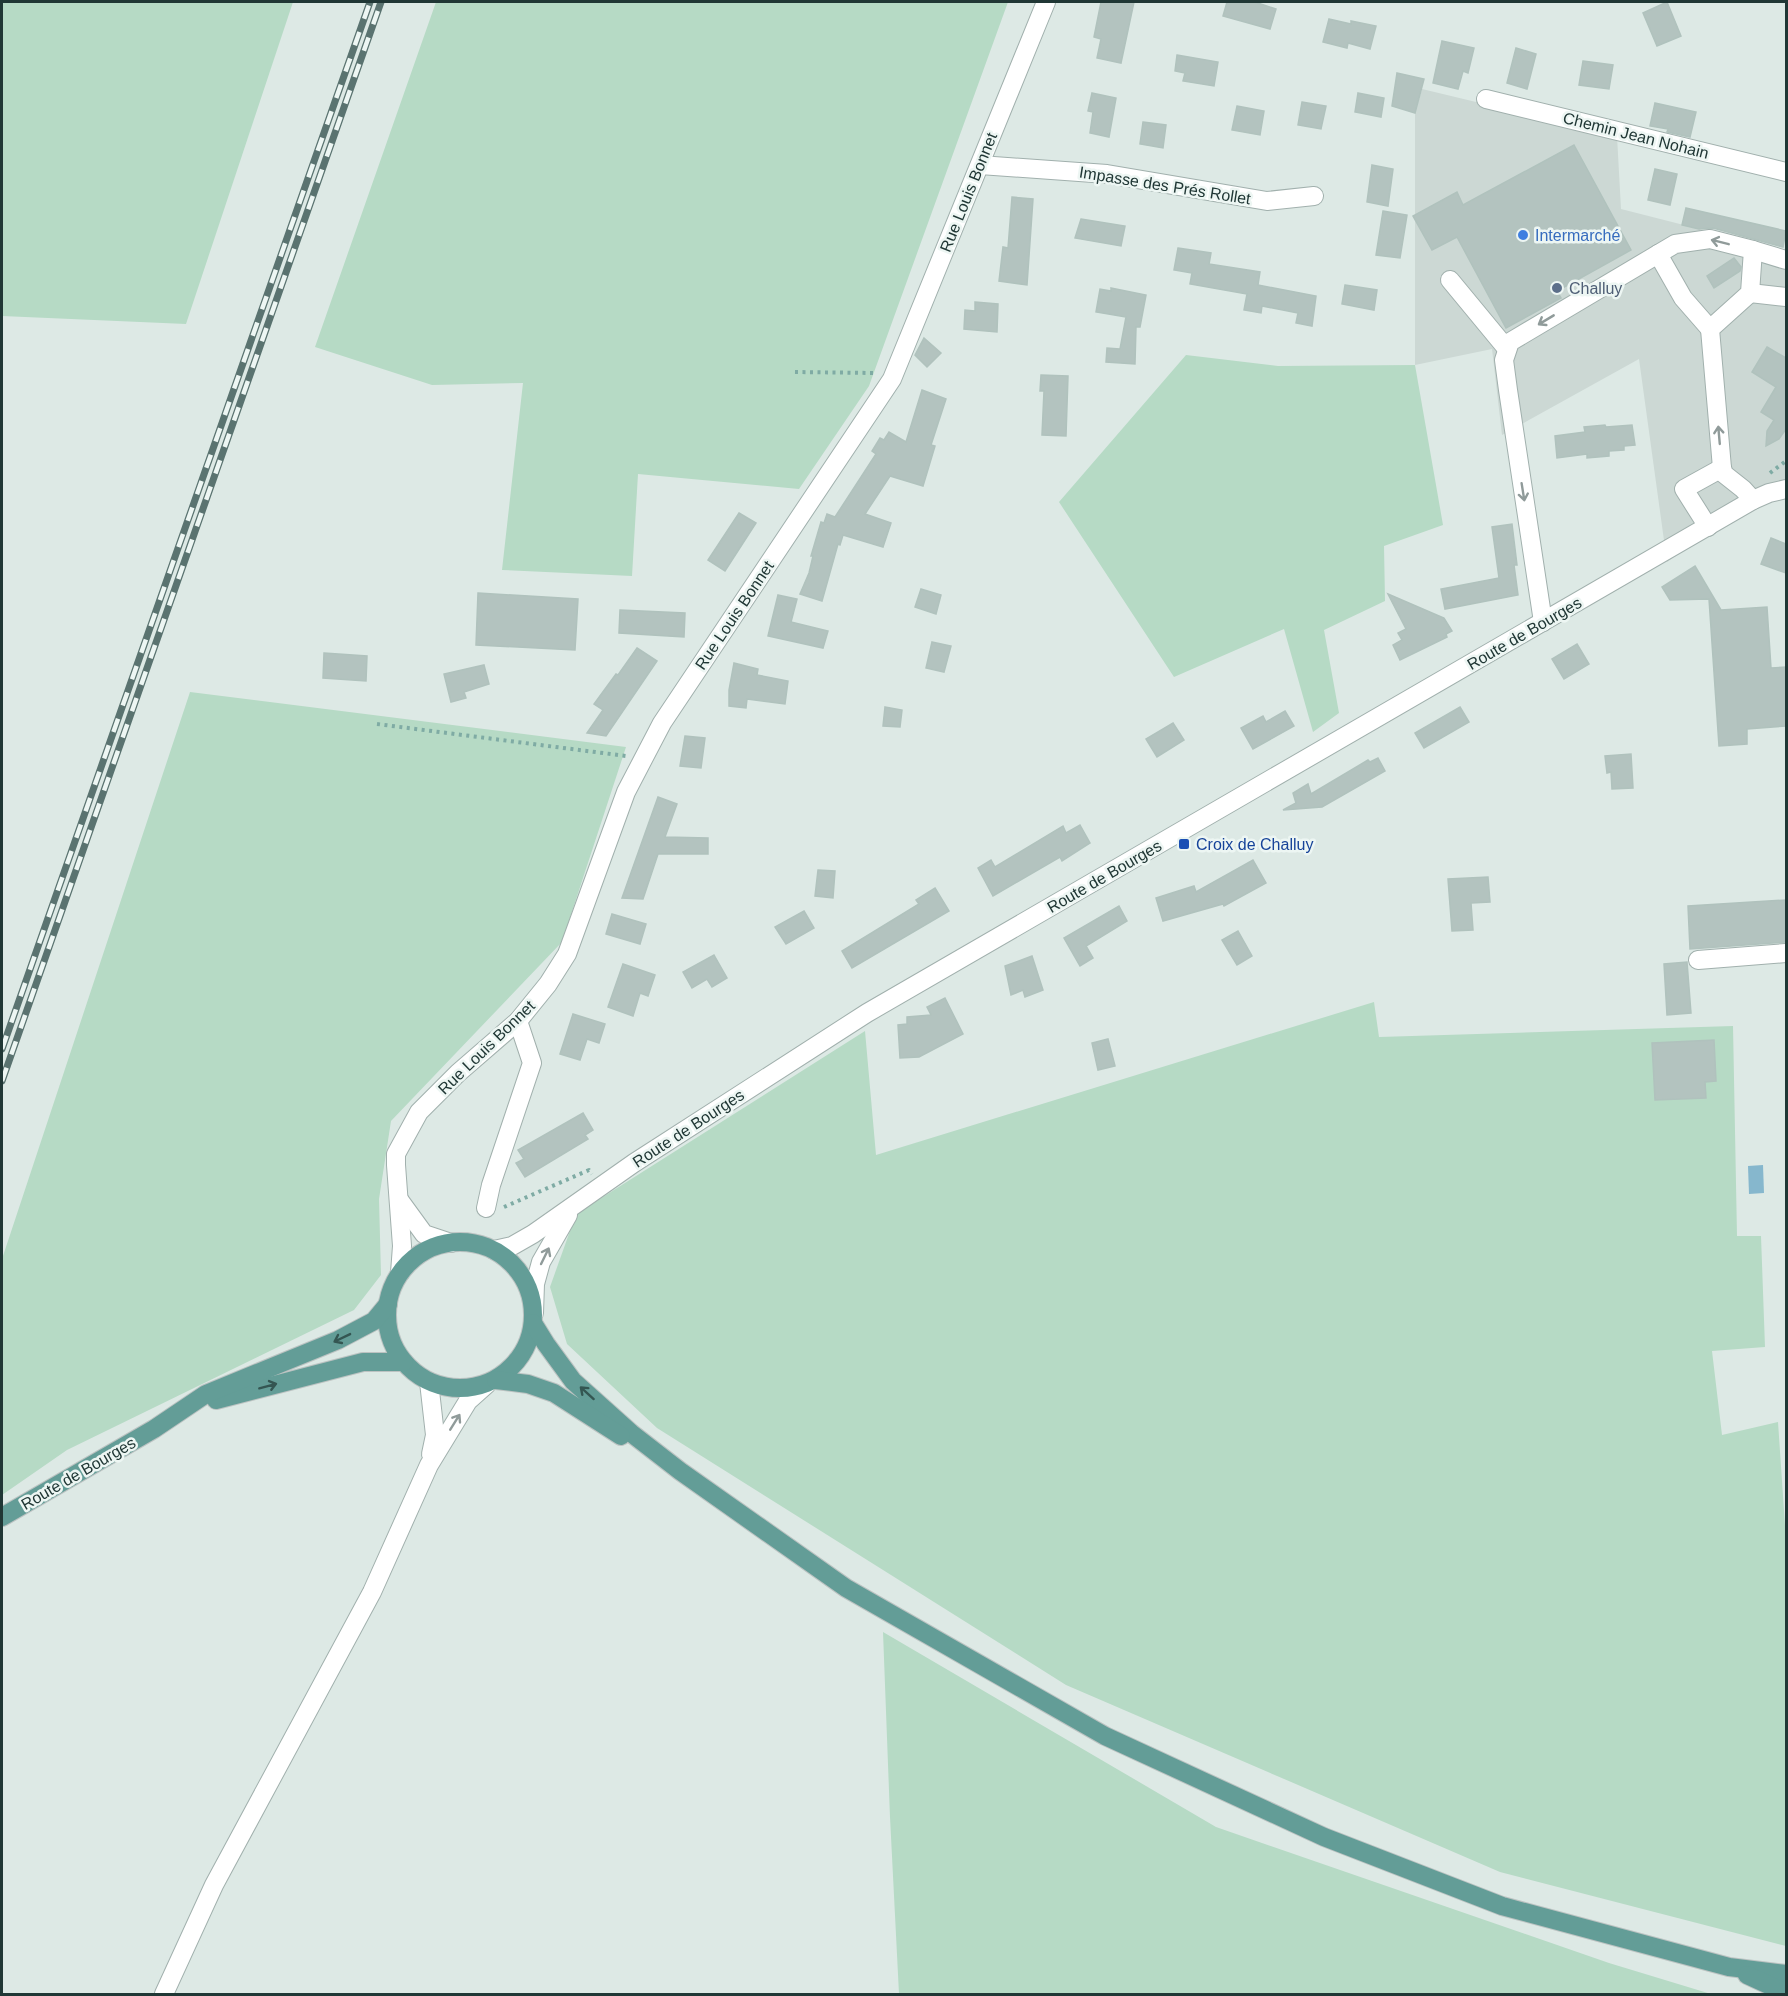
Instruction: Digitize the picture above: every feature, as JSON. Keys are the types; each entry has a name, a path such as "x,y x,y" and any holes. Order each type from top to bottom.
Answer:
{"main road":[{"path":"680,1471 554,1393 528,1384 492,1382 464,1389 429,1382 404,1362 390,1336 387,1322 388,1304 400,1273 424,1251 451,1243 477,1244 494,1250 517,1268 530,1290 534,1318 546,1344 573,1381 632,1433 680,1471 846,1588 1105,1736 1324,1837 1502,1906 1729,1966 1786,1974"},
{"path":"154,1429 206,1394 338,1340 374,1321 388,1304"},
{"path":"492,1382 510,1369 525,1351 534,1318"},
{"path":"154,1429 216,1400 275,1384 363,1362 404,1362"},
{"name":"Route de Bourges","path":"2,1517 154,1429"},
{"path":"1729,1966 1786,1993"}],"street":[{"name":"Rue Louis Bonnet","path":"400,1273 402,1245 396,1154 419,1112 458,1073 518,1021 548,984 567,954 626,792 662,723 894,374 1046,2"},
{"name":"Chemin Jean Nohain","path":"1486,99 1786,172"},
{"name":"Impasse des Prés Rollet","path":"980,165 1107,174 1268,201 1314,196"},
{"path":"1543,622 1504,360 1510,342 1675,244 1710,239 1786,260"},
{"path":"1710,329 1750,293 1753,250"},
{"path":"1658,254 1683,298 1710,329 1724,474 1743,489 1770,494"},
{"path":"1450,280 1508,349"},
{"path":"1750,293 1786,297"},
{"path":"1708,527 1684,489 1722,468"},
{"name":"Route de Bourges","path":"494,1250 526,1238 634,1163 867,1013 1708,527 1770,494 1786,478"},
{"path":"1698,960 1786,953"},
{"path":"486,1208 491,1185 532,1063 518,1021"},
{"path":"399,1200 424,1234 451,1243"},
{"name":"Route de Bourges","path":"534,1318 535,1284 541,1262 574,1206"},
{"path":"429,1382 435,1435 429,1465"},
{"path":"164,1995 214,1885 372,1592 429,1465 468,1401 492,1382"}],"path":[{"path":"795,372 894,374"},
{"path":"376,724 643,758"},
{"path":"486,1208 502,1208 589,1170 602,1186"}],"shaded area":[{"path":"1422,89 1617,136 1621,209 1786,251 1786,480 1667,562 1639,359 1502,435 1492,349 1415,365 1415,113"}],"green space":[{"path":"2,2 293,2 186,324 2,316"},
{"path":"436,2 1008,2 869,386 799,489 638,474 632,576 502,570 523,383 432,385 315,347"},
{"path":"1186,355 1278,366 1415,365 1443,525 1384,546 1385,601 1324,630 1339,713 1313,732 1284,629 1174,677 1059,502"},
{"path":"190,692 626,747 562,942 391,1121 379,1199 381,1275 354,1310 67,1450 2,1495 2,1259"},
{"path":"1374,1002 1379,1037 1733,1026 1737,1236 1761,1236 1765,1347 1712,1351 1722,1435 1778,1422 1786,1540 1786,1946 1500,1872 1066,1685 657,1428 567,1344 550,1287 576,1214 865,1031 876,1155"},
{"path":"883,1632 1216,1827 1609,1963 1711,1994 899,1994"}],"water":[{"path":"1763,1165 1764,1193 1749,1194 1748,1166"}],"building":[{"path":"1101,2 1134,2 1121,63 1097,58 1101,39 1094,37"},
{"path":"1227,2 1255,2 1276,9 1270,29 1223,16"},
{"path":"1667,2 1681,36 1657,46 1643,13"},
{"path":"1329,19 1376,26 1370,49 1348,43 1347,48 1323,42"},
{"path":"1442,41 1474,48 1468,73 1463,71 1458,89 1433,83"},
{"path":"1516,48 1536,54 1527,89 1507,83"},
{"path":"1177,55 1218,62 1214,86 1183,81 1185,73 1175,71"},
{"path":"1583,61 1613,65 1609,89 1579,85"},
{"path":"1397,73 1424,79 1415,113 1392,106"},
{"path":"1092,93 1116,98 1109,137 1090,133 1093,112 1088,111"},
{"path":"1358,93 1384,98 1381,117 1355,112"},
{"path":"1302,102 1326,106 1321,129 1298,125"},
{"path":"1655,103 1696,112 1690,137 1667,132 1668,129 1650,126"},
{"path":"1237,106 1264,111 1260,135 1232,130"},
{"path":"1143,122 1166,125 1163,148 1140,144"},
{"name":"Intermarché","path":"1574,145 1631,250 1557,291 1561,298 1506,328 1457,237 1432,250 1413,216 1457,192 1463,205"},
{"path":"1372,165 1393,169 1388,206 1367,202"},
{"path":"1655,169 1677,174 1670,205 1648,200"},
{"path":"1012,197 1033,199 1027,285 999,281 1003,247 1008,248"},
{"path":"1686,208 1786,231 1783,247 1713,228 1699,229 1682,225"},
{"path":"1383,211 1407,215 1400,258 1376,255"},
{"path":"1081,219 1125,226 1121,246 1075,238"},
{"path":"1178,248 1211,253 1209,264 1260,272 1258,285 1316,296 1312,326 1296,323 1298,313 1262,306 1261,313 1244,310 1247,294 1190,284 1192,273 1174,270"},
{"path":"1734,258 1741,267 1740,271 1714,288 1707,276"},
{"path":"1345,285 1377,290 1374,310 1342,304"},
{"path":"1111,288 1146,295 1140,327 1136,327 1135,364 1106,362 1107,348 1120,349 1126,317 1096,312 1100,289 1111,291"},
{"path":"975,302 998,304 997,332 964,329 965,310 975,311"},
{"path":"924,338 941,353 927,367 915,355"},
{"path":"1767,347 1786,358 1786,429 1779,439 1766,446 1767,431 1774,420 1761,412 1776,387 1752,372"},
{"path":"1041,375 1068,376 1066,436 1042,435 1044,391 1040,391"},
{"path":"922,390 946,399 931,445 935,446 923,486 890,476 865,514 891,523 883,547 843,535 840,545 838,544 822,601 800,594 809,573 813,556 811,556 821,522 824,523 827,514 835,517 876,454 872,451 880,438 884,440 889,432 906,442"},
{"path":"1605,425 1606,427 1632,425 1635,445 1624,446 1624,450 1609,451 1609,456 1587,458 1587,454 1557,458 1555,436 1585,432 1584,427"},
{"path":"739,513 756,523 725,571 708,560"},
{"path":"1512,524 1518,595 1445,609 1441,589 1499,578 1492,527"},
{"path":"1771,538 1786,544 1786,573 1761,564"},
{"path":"1695,566 1721,610 1767,607 1771,668 1786,667 1786,726 1747,729 1747,744 1719,746 1709,599 1670,600 1662,587"},
{"path":"921,589 941,595 936,614 915,607"},
{"path":"478,593 578,599 575,650 476,645"},
{"path":"1388,594 1444,618 1452,631 1446,634 1447,637 1400,660 1393,645 1402,640 1398,633 1406,629"},
{"path":"778,595 797,599 791,622 828,631 823,648 768,636"},
{"path":"620,610 685,613 684,637 619,633"},
{"path":"932,642 951,646 944,672 926,668"},
{"path":"1577,644 1589,664 1564,679 1552,659"},
{"path":"637,648 657,661 606,736 587,733 603,710 594,704"},
{"path":"324,653 367,656 366,681 323,678"},
{"path":"734,663 758,669 757,675 788,681 785,704 747,699 746,708 729,706 729,690"},
{"path":"484,665 489,684 464,692 466,698 451,702 444,674"},
{"path":"885,707 902,710 900,727 883,726"},
{"path":"1460,707 1469,722 1424,748 1415,733"},
{"path":"1285,711 1294,726 1253,749 1241,728 1263,716 1266,722"},
{"path":"1173,723 1184,740 1157,757 1146,739"},
{"path":"685,736 705,738 701,768 680,766"},
{"path":"1631,754 1633,788 1612,789 1611,772 1607,773 1605,756"},
{"path":"1378,758 1385,771 1322,807 1283,810 1296,803 1293,793 1308,784 1311,794 1368,760 1370,762"},
{"path":"658,797 677,804 665,837 708,838 708,854 658,854 643,899 622,898"},
{"path":"1080,825 1090,843 1062,861 1060,857 993,896 978,868 991,860 995,867 1063,826 1066,833"},
{"path":"1253,860 1266,883 1224,906 1223,904 1163,921 1156,898 1194,886 1196,892"},
{"path":"818,870 835,871 833,898 815,896"},
{"path":"1488,877 1490,902 1471,903 1473,930 1452,931 1448,879"},
{"path":"935,888 949,911 852,968 842,951 919,904 916,900"},
{"path":"1786,900 1786,942 1690,949 1688,906"},
{"path":"1119,906 1127,921 1086,946 1093,958 1080,966 1064,938"},
{"path":"804,911 814,928 786,944 775,927"},
{"path":"612,914 646,924 640,944 606,934"},
{"path":"1238,931 1252,956 1237,965 1222,940"},
{"path":"714,955 727,978 712,987 707,979 692,988 683,972"},
{"path":"1032,956 1043,990 1025,997 1023,990 1011,995 1005,966"},
{"path":"1687,962 1691,1013 1667,1015 1664,964"},
{"path":"623,964 655,975 648,996 640,993 633,1016 608,1007"},
{"path":"945,998 963,1034 919,1057 900,1058 898,1025 907,1024 907,1017 931,1015 927,1007"},
{"path":"573,1014 605,1024 599,1043 587,1039 580,1060 560,1054"},
{"path":"1108,1039 1115,1066 1098,1070 1092,1043"},
{"path":"1714,1040 1716,1081 1705,1082 1706,1098 1655,1100 1652,1043"},
{"path":"583,1113 593,1130 585,1135 588,1139 525,1177 516,1163 524,1159 518,1150"}],"railway":[{"path":"2,1049 370,2"},
{"path":"2,1081 381,2"}],"place":[{"name":"Intermarché","path":"1523,235"},
{"name":"Challuy","path":"1557,288"},
{"name":"Croix de Challuy","path":"1184,844"}]}
